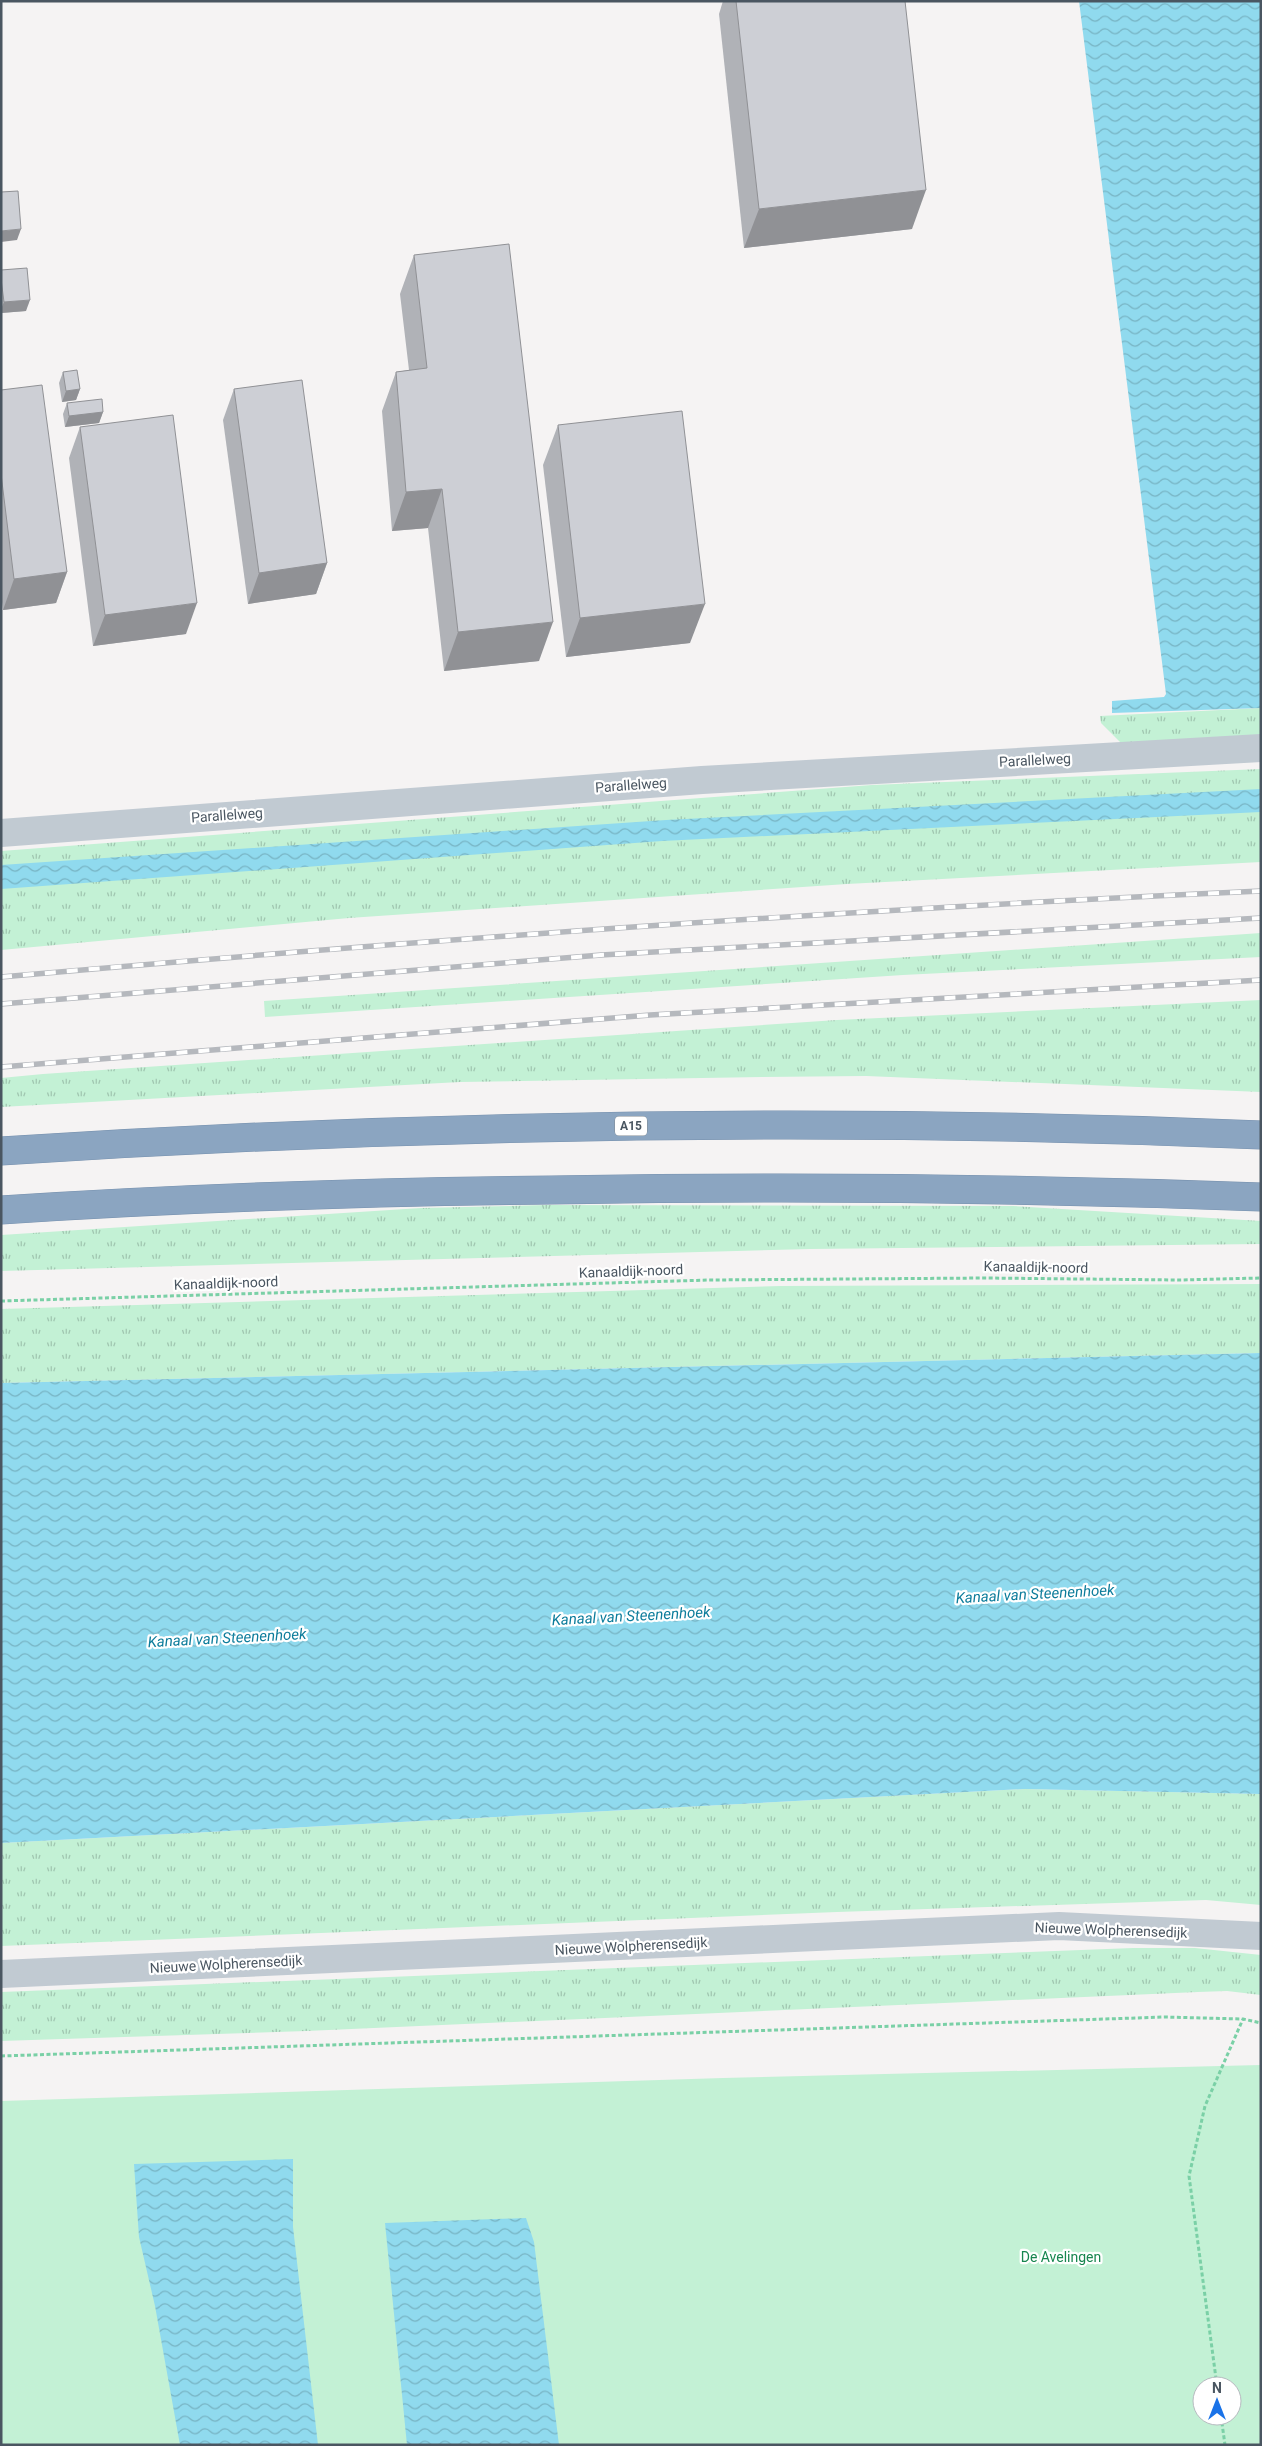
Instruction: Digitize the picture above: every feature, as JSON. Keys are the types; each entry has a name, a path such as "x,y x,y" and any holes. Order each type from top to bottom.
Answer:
{"highway":[{"name":"A15","path":"1,1151 457,1129 743,1124 1100,1128 1261,1136"},
{"path":"1,1210 418,1192 740,1187 1099,1191 1261,1197"}],"street":[{"name":"Parallelweg","path":"1,833 702,780 1261,748"},
{"name":"Nieuwe Wolpherensedijk","path":"1,1974 1059,1926 1261,1936"}],"path":[{"name":"Kanaaldijk-noord","path":"1,1301 709,1280 986,1278 1179,1280 1261,1278"},
{"path":"1,2056 1155,2017 1243,2019 1261,2023"},
{"path":"1216,2376 1189,2176 1205,2106 1243,2019"},
{"path":"1222,2426 1225,2445"}],"green space":[{"path":"1261,708 1261,737 1121,743 1101,723 1100,716"},
{"path":"1261,769 1261,862 847,884 349,918 1,950 1,851 872,785"},
{"path":"1261,933 1261,957 903,975 265,1017 264,1001"},
{"path":"1261,1000 1261,1092 866,1076 762,1077 460,1082 1,1107 1,1078 43,1074 837,1020"},
{"path":"547,1205 1013,1206 1261,1221 1261,1244 810,1249 1,1271 1,1235 421,1208"},
{"path":"1261,1284 1261,1353 1,1383 1,1309 781,1286"},
{"path":"1025,1789 1261,1794 1261,1905 1206,1900 837,1912 1,1946 1,1843"},
{"path":"1133,1948 1195,1948 1261,1955 1261,1995 1227,1991 1198,1992 306,2031 1,2041 1,1992"},
{"name":"De Avelingen","path":"1261,2065 1261,2445 1,2445 1,2101 723,2078"}],"water":[{"path":"1079,1 1261,1 1261,708 1112,713 1112,701 1164,697 1166,694"},
{"path":"1261,789 1261,812 662,841 1,889 1,865 666,820"},
{"name":"Kanaal van Steenenhoek","path":"1261,1353 1261,1794 1025,1789 1,1843 1,1383"},
{"path":"293,2159 293,2227 318,2445 180,2445 155,2306 139,2237 134,2164"},
{"path":"526,2218 534,2242 559,2445 407,2445 385,2223"}],"building":[{"path":"736,1 905,1 926,190 759,209"},
{"path":"18,191 21,229 1,231 1,192"},
{"path":"509,244 553,622 458,632 442,489 406,492 396,372 427,368 414,255"},
{"path":"27,268 30,300 4,302 1,270"},
{"path":"77,370 80,389 66,391 63,372"},
{"path":"302,380 327,563 259,573 234,389"},
{"path":"42,385 67,572 14,579 1,474 1,390"},
{"path":"102,399 103,412 69,416 67,403"},
{"path":"682,411 705,604 580,618 558,425"},
{"path":"173,415 197,603 105,615 80,427"}],"railway":[{"path":"1,977 630,927 945,907 1261,891"},
{"path":"1,1004 601,955 1261,918"},
{"path":"1,1067 650,1015 1261,980"}]}
